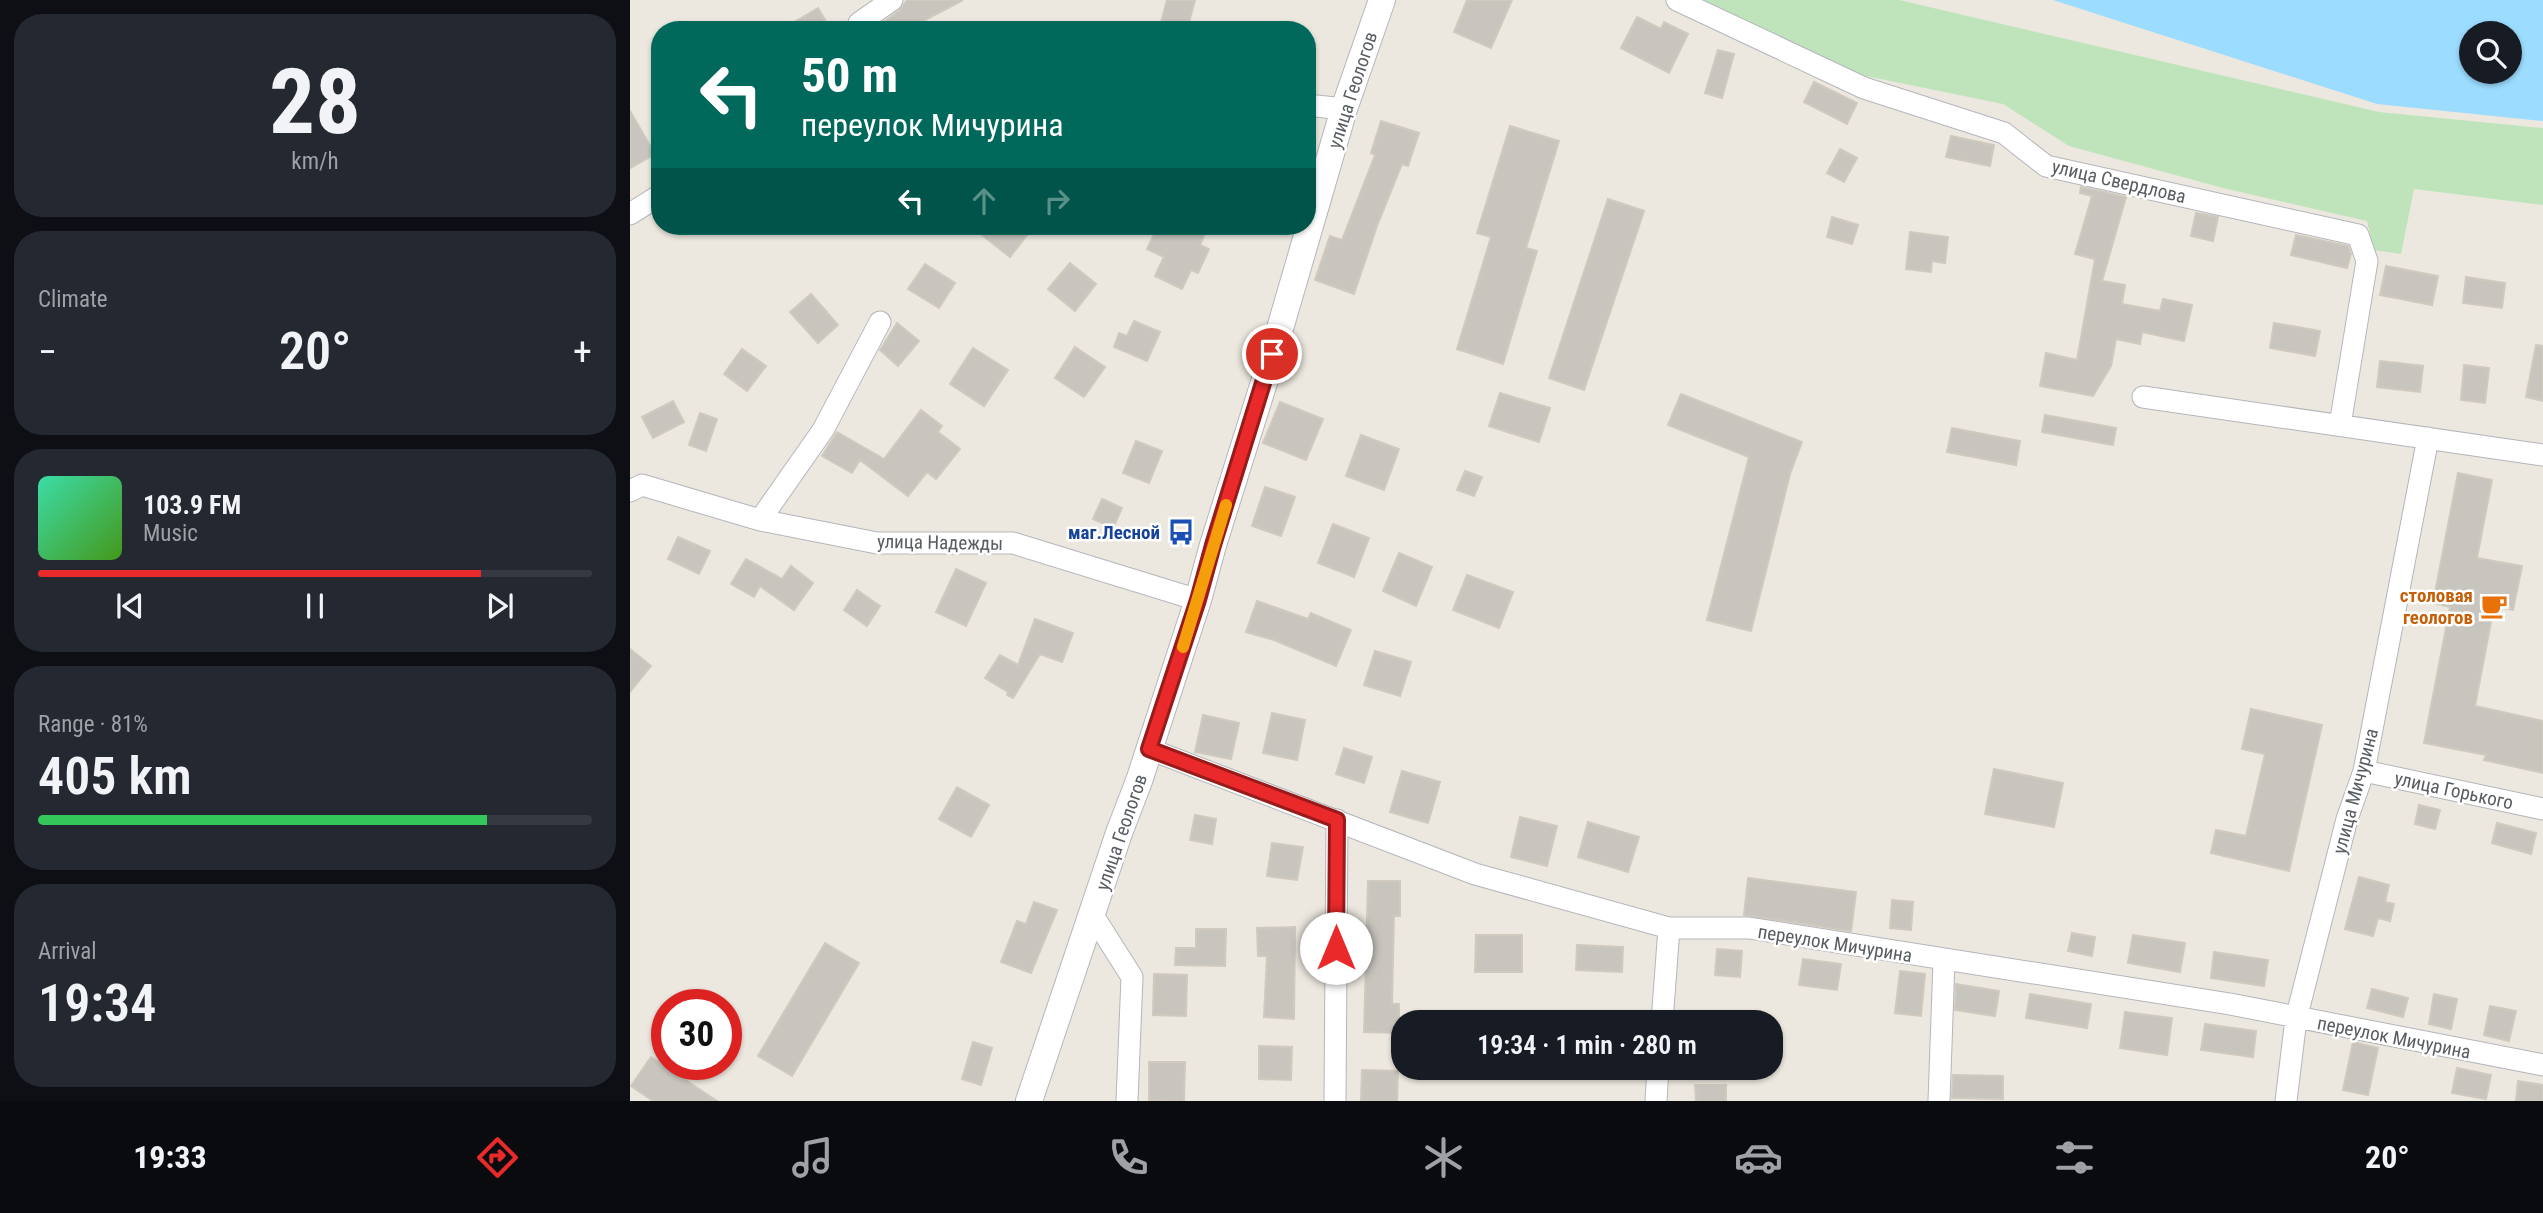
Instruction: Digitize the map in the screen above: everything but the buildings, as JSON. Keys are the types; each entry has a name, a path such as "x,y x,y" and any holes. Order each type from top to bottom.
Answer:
{"street":[{"path":"862,21 892,0"},
{"name":"улица Геологов","path":"1316,205 1344,109 1382,0"},
{"name":"улица Свердлова","path":"1677,0 1864,88 2004,133 2046,166 2358,235 2367,261 2340,425"},
{"path":"1316,106 1344,109"},
{"path":"630,214 651,201"},
{"name":"улица Геологов","path":"1029,1101 1198,600 1307,235"},
{"path":"760,520 822,430 880,323"},
{"path":"2143,397 2543,455"},
{"name":"улица Мичурина","path":"2286,1101 2296,1018 2347,819 2364,771 2428,438"},
{"name":"улица Надежды","path":"630,491 642,485 760,520 877,543 1013,543 1198,600"},
{"name":"переулок Мичурина","path":"1149,749 1475,874 1669,929 1749,928 1944,961 2230,1004 2543,1065"},
{"name":"улица Горького","path":"2364,771 2543,809"},
{"path":"1335,1101 1337,820"},
{"path":"1092,914 1132,977 1127,1101"},
{"path":"1663,1010 1669,929"},
{"path":"1939,1101 1944,961"},
{"path":"1656,1101 1657,1080"}],"green space":[{"path":"1698,0 1899,0 2379,112 2543,128 2543,205 2414,189 2401,254 2374,250 2367,221 2223,188 2069,146 2003,104 1856,74"}],"water":[{"path":"2053,0 2543,0 2543,121 2377,104"}],"slow traffic":[{"path":"1183,647 1226,505"}],"place":[{"name":"маг.Лесной","path":"1181,532"},
{"name":"столовая геологов","path":"2494,606"}],"route":[{"path":"1272,354 1198,600 1149,749 1337,820 1336,948"}]}
